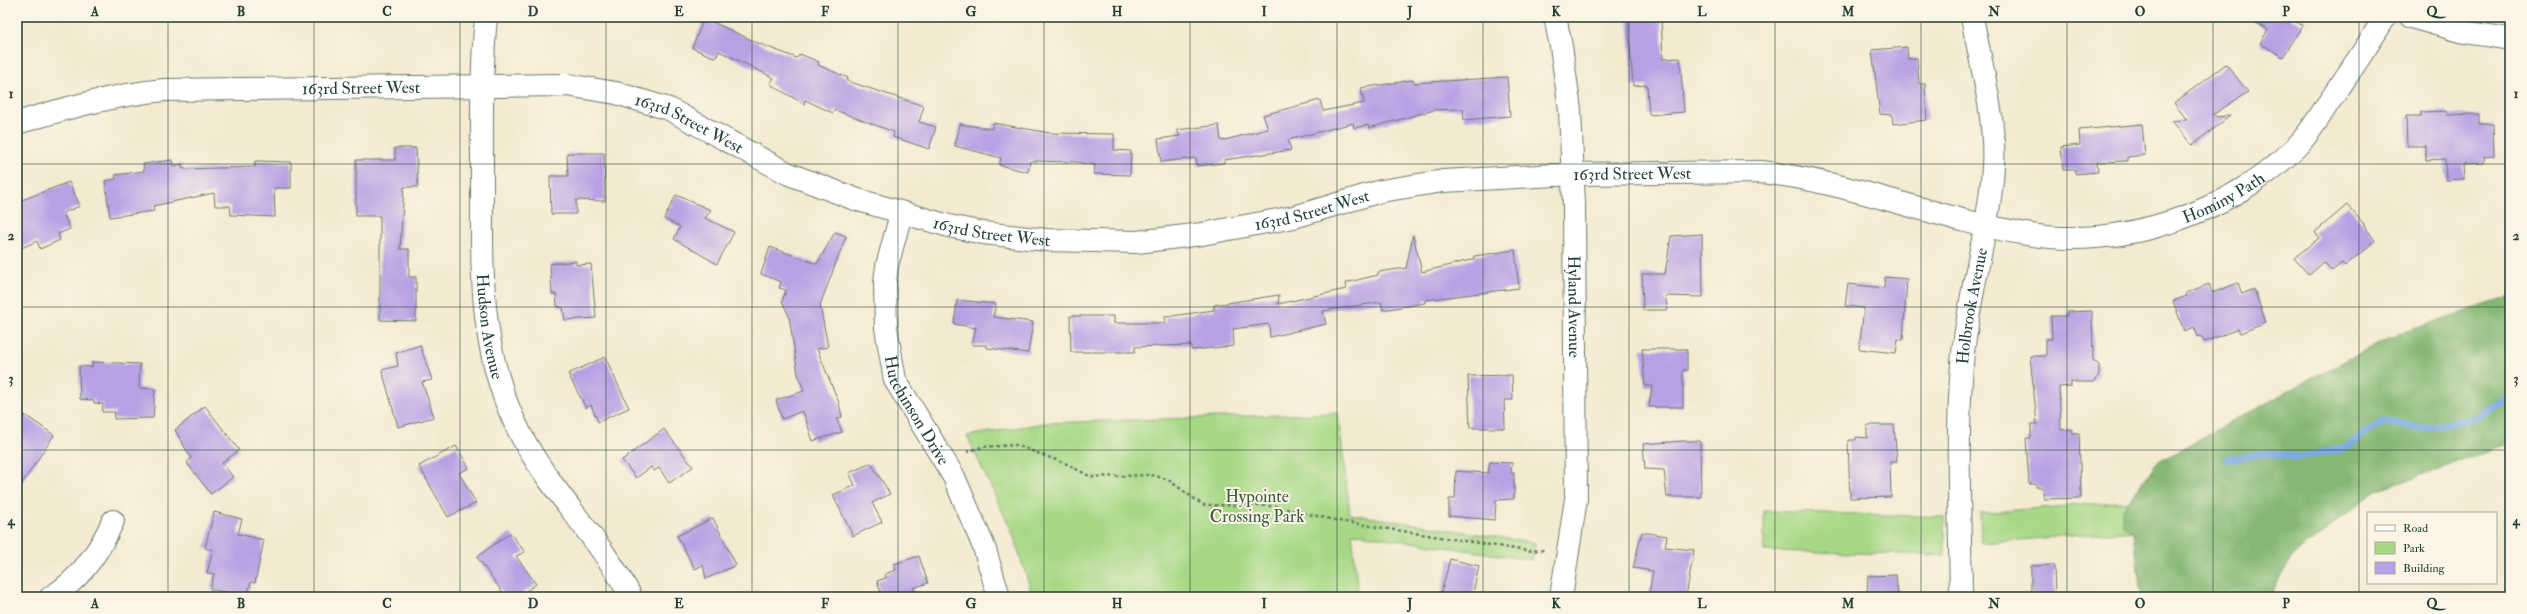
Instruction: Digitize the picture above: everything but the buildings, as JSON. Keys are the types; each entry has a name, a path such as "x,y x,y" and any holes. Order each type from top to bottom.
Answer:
{"street":[{"name":"Hudson Avenue","path":"486,17 482,86 482,284 487,330 497,373 511,411 528,448 610,559 631,597"},
{"name":"Hyland Avenue","path":"1555,17 1567,82 1574,174 1576,499 1569,553 1561,597"},
{"name":"Holbrook Avenue","path":"1961,597 1959,411 1962,362 1986,226 1993,166 1991,132 1972,17"},
{"name":"Hominy Path","path":"1986,226 2028,235 2105,236 2141,230 2176,220 2235,193 2262,176 2298,145 2366,49 2385,17"},
{"path":"2410,17 2464,32 2510,39"},
{"name":"163rd Street West","path":"17,124 91,102 127,94 164,90 567,85 594,88 643,100 669,109 789,174 842,194 901,214 949,226 1017,238 1079,242 1137,242 1202,234 1262,224 1410,185 1481,177 1574,174 1761,172 1801,176 1986,226"},
{"name":"Hutchinson Drive","path":"901,214 888,259 885,282 886,328 895,380 958,485 984,547 999,597"},
{"path":"52,597 66,586 90,561 106,538 113,521"}],"path":[{"path":"967,452 982,447 1016,445 1067,464 1091,477 1151,475 1167,479 1203,505 1274,506 1339,521 1528,551 1569,553"}],"green space":[{"path":"2510,297 2510,443 2376,491 2293,556 2268,597 2141,597 2134,531 2123,526 2122,509 2158,462 2329,369 2407,330"},
{"name":"Hypointe Crossing Park","path":"1338,413 1350,514 1535,543 1532,560 1352,533 1358,597 1033,597 1013,534 967,436 1045,423"},
{"path":"2128,501 2122,509 2134,531 1981,543 1980,513"},
{"path":"1764,511 1945,517 1945,555 1764,551"}],"waterway":[{"path":"2227,459 2269,453 2295,457 2343,449 2383,421 2418,429 2474,419 2510,396"}]}
